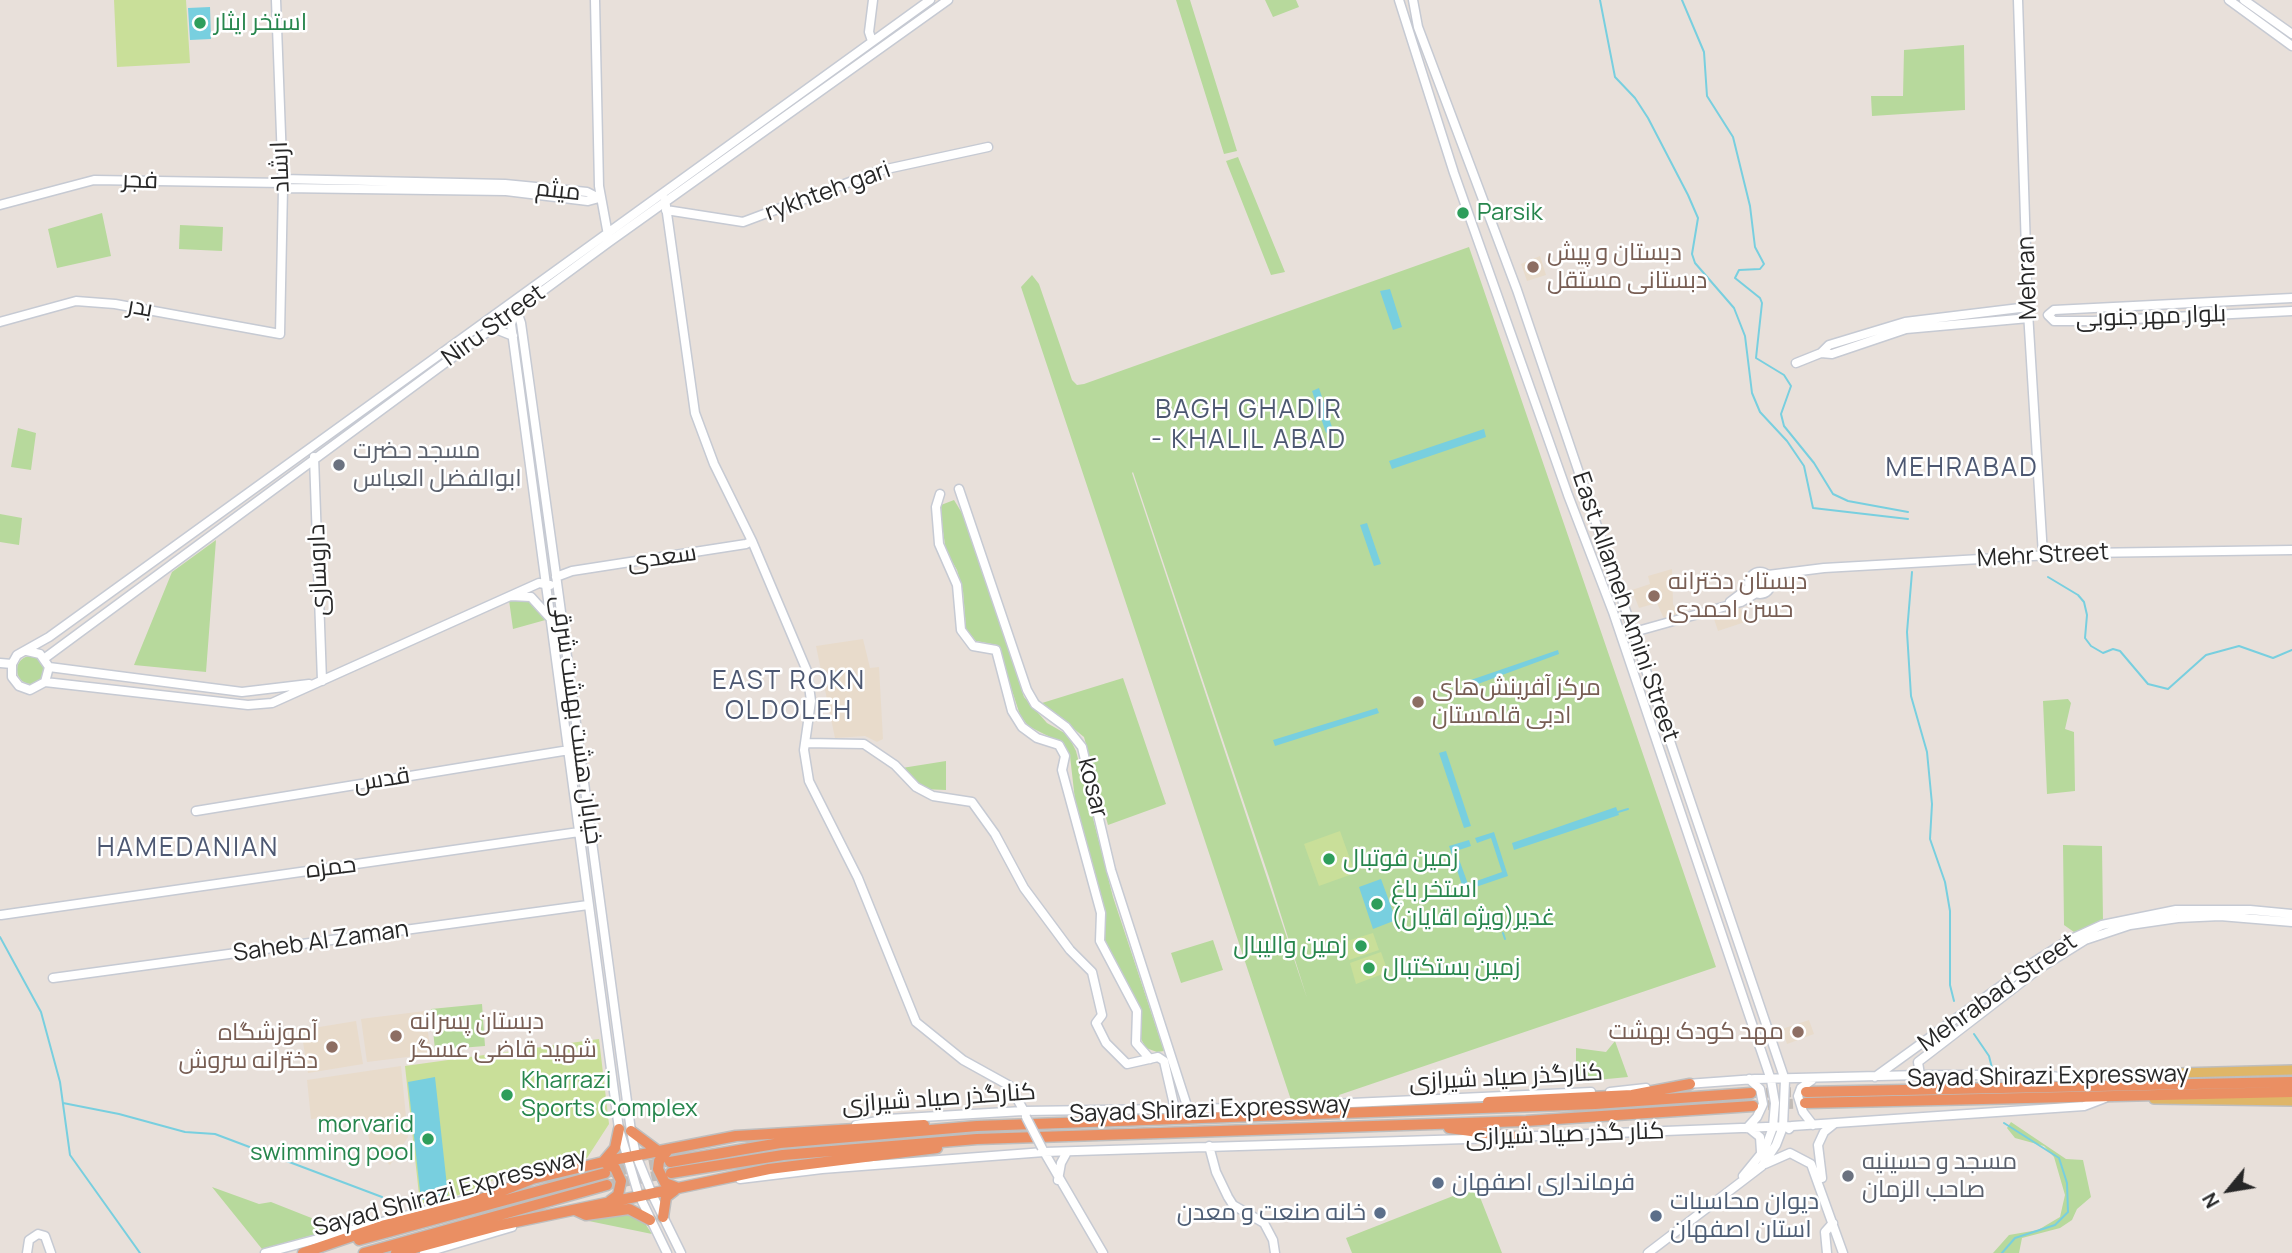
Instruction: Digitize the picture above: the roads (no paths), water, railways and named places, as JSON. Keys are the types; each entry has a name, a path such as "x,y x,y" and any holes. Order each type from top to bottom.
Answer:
{"highway":[{"name":"Sayad Shirazi Expressway","path":"1805,1098 2110,1091 2292,1082"},
{"path":"1436,1111 1473,1103 1633,1095 1690,1084"},
{"name":"Sayad Shirazi Expressway","path":"2110,1091 2292,1092"},
{"name":"Sayad Shirazi Expressway","path":"670,1162 780,1143 977,1126 1436,1111 1751,1093"},
{"name":"Sayad Shirazi Expressway","path":"671,1173 783,1155 977,1139 1421,1124 1753,1106"},
{"path":"304,1253 385,1225 471,1203 532,1179 736,1136 895,1124 977,1126"},
{"path":"1421,1124 1515,1137"},
{"path":"603,1162 615,1148 619,1129"},
{"path":"631,1131 663,1150"},
{"path":"396,1253 501,1225 769,1170 909,1153 977,1139"},
{"path":"663,1150 659,1161 660,1176 672,1187 679,1188"},
{"path":"603,1162 615,1168 621,1181 618,1195 606,1203"},
{"name":"Sayad Shirazi Expressway","path":"304,1253 427,1224 529,1191 605,1173"},
{"name":"Sayad Shirazi Expressway","path":"364,1253 607,1185"},
{"path":"663,1217 666,1198 679,1188"},
{"path":"574,1210 586,1215 629,1209 650,1220"}],"main road":[{"name":"ارشاد","path":"276,0 283,184 280,334"},
{"path":"589,0 593,22"},
{"path":"595,0 593,22 599,198 608,238"},
{"path":"872,41 869,32 873,0"},
{"name":"Niru Street","path":"47,663 55,648 516,311 662,193 930,0"},
{"name":"Niru Street","path":"27,651 515,299 608,238 667,206 948,0"},
{"name":"East Allameh Amini Street","path":"1397,0 1454,173 1566,489 1613,612 1765,1060 1782,1127"},
{"name":"East Allameh Amini Street","path":"1413,0 1426,44 1517,290 1786,1080 1782,1127 1773,1151 1762,1166 1721,1198"},
{"name":"Mehran","path":"2018,0 2028,307 2042,555"},
{"path":"2229,0 2277,29 2292,34"},
{"path":"2244,0 2292,46"},
{"path":"910,14 916,23"},
{"path":"1413,46 1417,40 1426,44"},
{"name":"rykhteh gari","path":"667,206 743,222 882,170 988,147"},
{"name":"فجر","path":"0,205 94,180 283,184"},
{"name":"میثم","path":"283,184 505,184 587,192 599,198"},
{"path":"662,193 667,206 695,413 713,464 752,541 807,671 811,701 805,743 809,781 858,878 916,1022 963,1060 1010,1086 1058,1180 1103,1253"},
{"name":"بلوار مهر جنوبی","path":"2292,298 2054,310 2048,315 2054,321 2093,321 2292,312"},
{"path":"511,324 516,311 515,299"},
{"name":"بدر","path":"0,322 76,301 115,304 280,334"},
{"path":"1796,363 1821,353 1829,345 1916,320 2028,307"},
{"name":"خیابان هشت بهشت شرقی","path":"516,311 521,323 553,573"},
{"path":"1821,353 1832,354 1906,329 2029,318"},
{"path":"511,324 516,321 521,323"},
{"name":"خیابان هشت بهشت شرقی","path":"511,324 559,595 631,1131 631,1156"},
{"path":"493,328 513,336"},
{"path":"309,449 314,458"},
{"name":"داروسازی","path":"314,458 322,681"},
{"path":"1566,489 1582,484"},
{"name":"kosar","path":"960,489 1027,690 1035,704 1066,727 1082,747 1115,883 1188,1109"},
{"path":"940,494 936,507 939,544 957,585 961,629 974,646 996,650 1012,711 1021,727 1037,738 1059,745 1065,756 1062,770 1101,913 1100,941 1137,1010 1136,1043 1150,1059"},
{"name":"سعدی","path":"553,573 698,553 752,541"},
{"name":"Mehr Street","path":"1768,575 2042,555 2159,550 2292,550"},
{"name":"Mehr Street","path":"1753,590 1765,593 1794,571"},
{"name":"خیابان هشت بهشت شرقی","path":"553,573 543,583 552,620 619,1129 631,1156"},
{"path":"1634,632 1724,606 1753,590 1754,575 1768,575 1771,586"},
{"path":"322,681 242,692 47,663 27,651 18,655 12,664 12,677 19,686 30,690 45,682 248,705 272,703 322,681 505,597 543,583 559,595"},
{"path":"505,597 531,597 552,620"},
{"path":"48,637 55,648"},
{"path":"0,663 12,664"},
{"path":"45,682 47,663"},
{"path":"0,676 12,677"},
{"path":"805,743 864,744 895,765 916,787 933,796 972,802 982,812 1024,888 1070,950 1092,972 1102,1015 1096,1023 1105,1043 1127,1064 1158,1057 1164,1062 1175,1109"},
{"name":"قدس","path":"196,811 569,750"},
{"name":"حمزه","path":"1,915 579,832"},
{"path":"585,883 598,882"},
{"path":"1711,901 1725,896"},
{"name":"Saheb Al Zaman","path":"53,978 588,905"},
{"name":"Mehrabad Street","path":"1875,1077 2067,941 2102,925 2176,910 2250,910 2292,914"},
{"name":"Mehrabad Street","path":"1920,1075 1918,1062 2040,968 2069,949 2108,931 2155,920 2197,917 2292,922"},
{"path":"1926,1042 1932,1051"},
{"path":"1761,1154 1760,1137 1747,1128 1757,1117 1763,1104 1760,1089 1752,1079 1764,1068 1765,1060"},
{"path":"1782,1068 1798,1080"},
{"path":"2110,1091 2179,1073 2292,1070"},
{"name":"کنارگذر صیاد شیرازی","path":"736,1136 888,1119 1414,1102 1607,1092 1752,1079 2046,1075 2110,1091"},
{"path":"1814,1125 1803,1112 1798,1096 1801,1088 1815,1079"},
{"path":"2110,1091 2180,1101 2292,1101"},
{"name":"کنار گذر صیاد شیرازی","path":"1209,1146 1835,1124 2084,1106 2110,1091"},
{"path":"1835,1124 1822,1135 1817,1156 1846,1253"},
{"path":"1648,1253 1721,1198 1782,1127"},
{"path":"723,1181 822,1169 1043,1150 1067,1152 1209,1146 1216,1172 1228,1197 1233,1205 1264,1223 1273,1240 1275,1253"},
{"path":"1058,1180 1061,1163 1067,1152"},
{"path":"1762,1166 1790,1153 1808,1160 1846,1253"},
{"path":"631,1156 681,1253"},
{"path":"631,1156 639,1196 667,1253"},
{"path":"265,1253 470,1199 532,1179"},
{"path":"424,1253 530,1221"},
{"path":"1815,1253 1826,1251 1825,1231 1833,1223"},
{"path":"27,1253 29,1240 38,1234 45,1236 51,1253"}],"water":[{"name":"استخر ایثار","path":"210,7 211,39 190,40 188,8"},
{"path":"1390,289 1402,327 1393,330 1380,291"},
{"path":"1319,388 1333,430 1326,433 1312,391"},
{"path":"1484,429 1486,437 1392,469 1389,461"},
{"path":"1367,523 1381,564 1374,566 1360,525"},
{"path":"1558,650 1559,654 1467,688 1465,682"},
{"path":"1377,708 1379,713 1275,746 1273,740"},
{"path":"1446,751 1471,826 1464,828 1439,753"},
{"path":"1616,807 1619,815 1514,850 1512,843"},
{"path":"1494,832 1508,876 1464,891 1449,846 1469,840 1471,846 1456,851 1468,884 1502,872 1491,838 1477,843 1475,838"},
{"name":"استخر باغ غدیر(ویژه اقایان)","path":"1381,879 1396,920 1373,929 1359,887"},
{"name":"morvarid swimming pool","path":"435,1077 448,1195 421,1200 408,1082"}],"waterway":[{"path":"1600,0 1615,77 1635,98 1648,118 1688,195 1698,218 1692,254 1695,263 1734,308 1745,336 1752,393 1760,412 1787,441 1804,466 1813,508 1908,519"},
{"path":"1682,0 1704,52 1707,96 1733,137 1750,206 1755,247 1764,264 1760,269 1739,270 1735,278 1760,298 1762,303 1756,358 1784,375 1791,386 1781,414 1784,426 1814,463 1833,494 1848,501 1908,512"},
{"path":"1912,572 1907,632 1911,696 1927,752 1932,804 1930,839 1945,882 1950,911 1950,985 1954,1001"},
{"path":"2048,577 2078,595 2084,602 2087,615 2085,638 2091,646 2103,653 2113,649 2120,651 2148,684 2168,689 2206,655 2239,646 2273,658 2292,650"},
{"path":"1618,812 1628,809"},
{"path":"1503,933 1505,939"},
{"path":"0,937 41,1012 60,1082 70,1155 140,1253"},
{"path":"1515,968 1517,973"},
{"path":"1974,1034 1989,1056 1992,1068"},
{"path":"63,1103 119,1114 185,1132 215,1134 382,1197"},
{"path":"2002,1253 2015,1238 2055,1225 2068,1212 2067,1183 2059,1158 2004,1123"}],"tunnel":[{"path":"1751,1093 1806,1092"},
{"path":"1753,1106 1805,1103"},
{"path":"605,1173 666,1162"},
{"path":"607,1185 671,1173"}],"place":[{"name":"استخر ایثار","path":"200,23"},
{"name":"Parsik","path":"1463,213"},
{"name":"دبستان و پیش دبستانی مستقل","path":"1533,267"},
{"name":"مسجد حضرت ابوالفضل العباس","path":"339,465"},
{"name":"دبستان دخترانه حسن احمدی","path":"1654,596"},
{"name":"مرکز آفرینش‌های ادبی قلمستان","path":"1418,702"},
{"name":"زمین فوتبال","path":"1329,859"},
{"name":"استخر باغ غدیر(ویژه اقایان)","path":"1377,904"},
{"name":"زمین والیبال","path":"1361,946"},
{"name":"زمین بستکتبال","path":"1369,968"},
{"name":"مهد کودک بهشت","path":"1798,1032"},
{"name":"دبستان پسرانه شهید قاضی عسگر","path":"396,1036"},
{"name":"آموزشگاه دخترانه سروش","path":"332,1047"},
{"name":"Kharrazi Sports Complex","path":"507,1095"},
{"name":"morvarid swimming pool","path":"428,1139"},
{"name":"مسجد و حسینیه صاحب الزمان","path":"1848,1176"},
{"name":"فرمانداری اصفهان","path":"1438,1183"},
{"name":"خانه صنعت و معدن","path":"1380,1213"},
{"name":"دیوان محاسبات استان اصفهان","path":"1656,1216"}],"district":[{"name":"BAGH GHADIR - KHALIL ABAD","path":"1249,426"},
{"name":"MEHRABAD","path":"1962,469"},
{"name":"EAST ROKN OLDOLEH","path":"789,697"},
{"name":"HAMEDANIAN","path":"188,849"}]}
